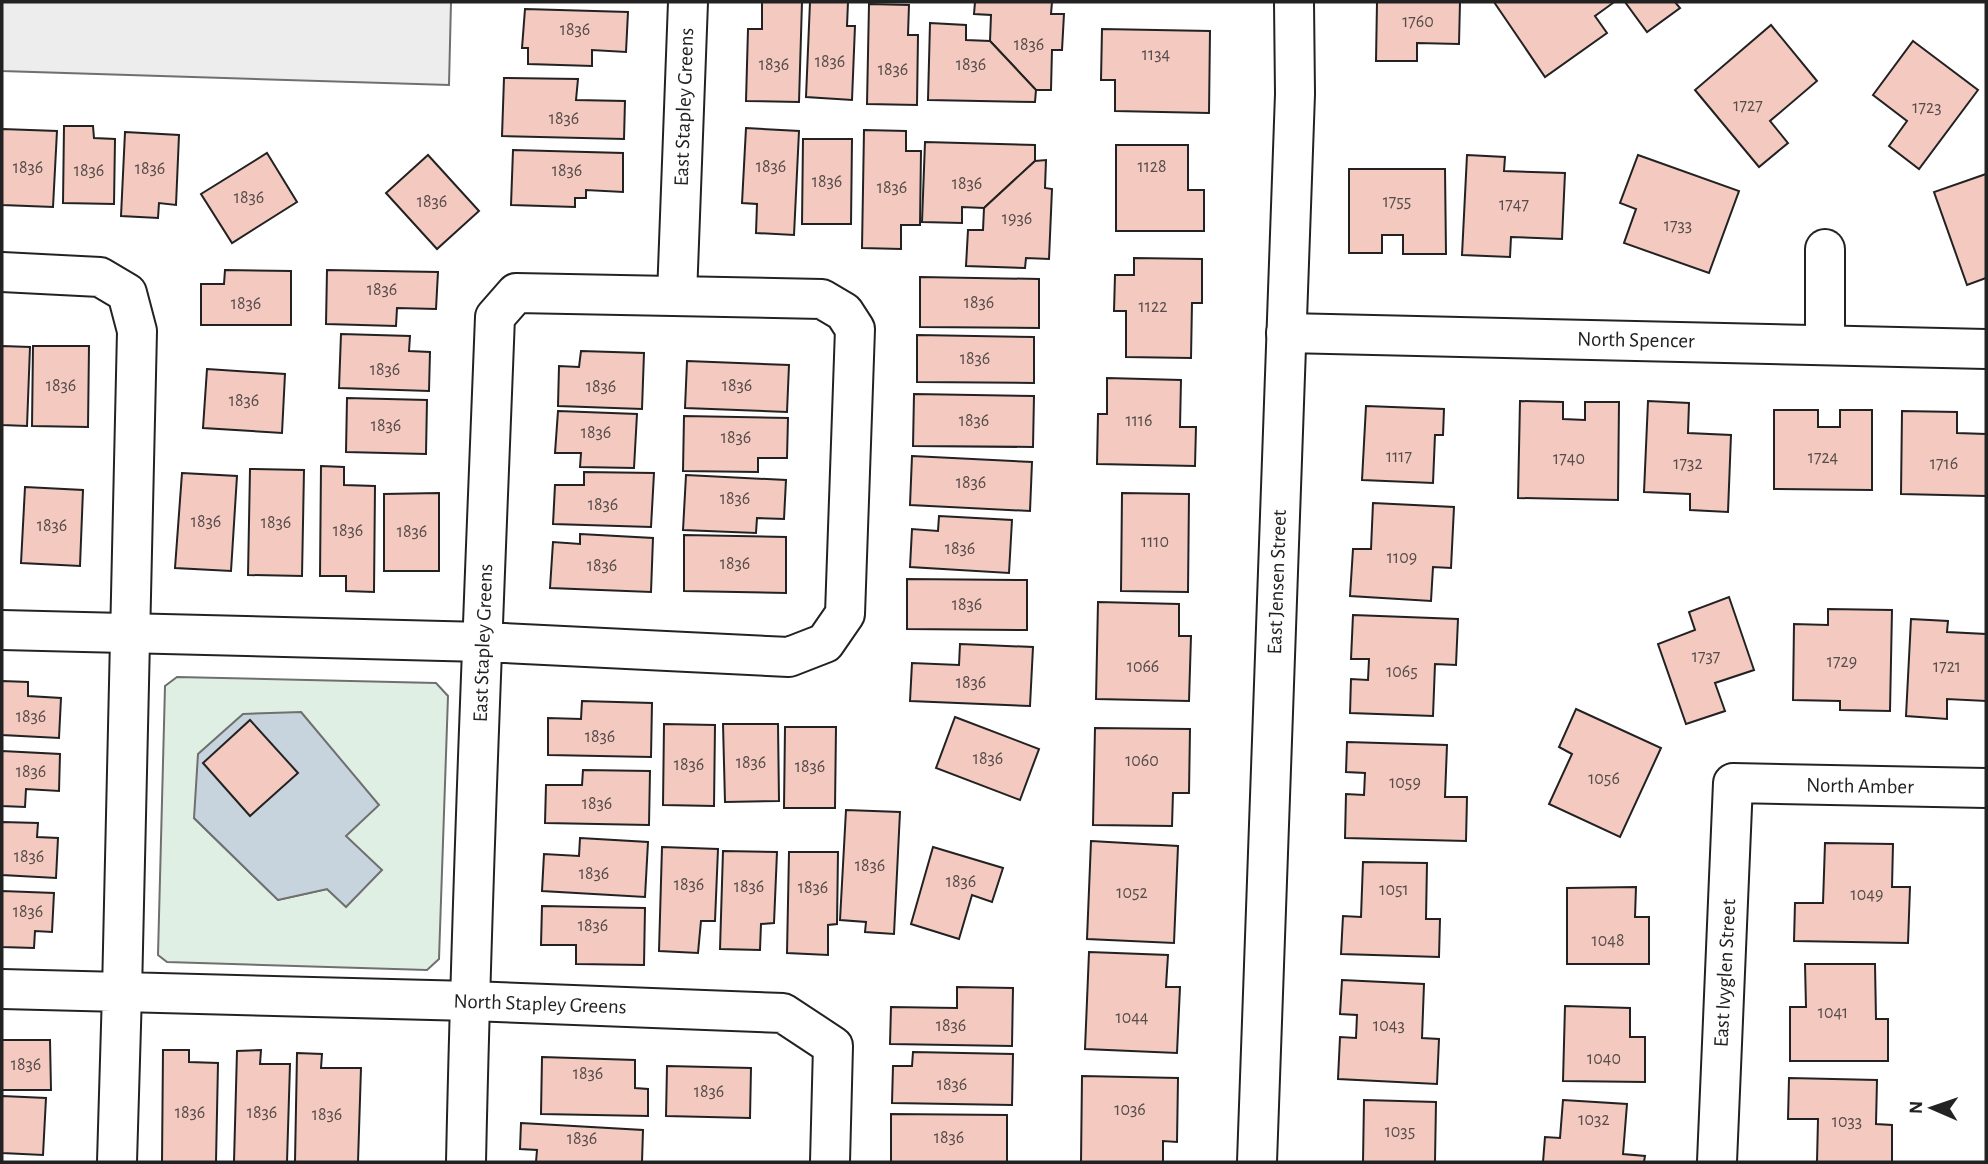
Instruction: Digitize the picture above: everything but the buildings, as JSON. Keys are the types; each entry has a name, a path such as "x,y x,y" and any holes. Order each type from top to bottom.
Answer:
{"street":[{"name":"East Stapley Greens","path":"677,296 688,2"},
{"name":"East Jensen Street","path":"1257,1162 1286,333 1294,2"},
{"path":"1825,249 1825,343"},
{"path":"2,272 100,277 127,293 137,331 117,1162"},
{"name":"East Stapley Greens","path":"466,1162 470,1001 483,642 495,317 516,292 822,299 844,312 855,329 845,614 825,643 789,657 483,642"},
{"name":"North Spencer","path":"1286,333 1825,343 1986,349"},
{"path":"2,630 483,642"},
{"name":"North Amber","path":"1733,783 1986,788"},
{"name":"East Ivyglen Street","path":"1717,1162 1733,783"},
{"path":"2,989 122,992"},
{"name":"North Stapley Greens","path":"122,992 783,1013 833,1046 830,1162"}],"green space":[{"path":"177,677 436,683 448,696 439,959 427,970 167,962 158,955 165,686","holes":["194,818 381,870 346,906 327,889 278,900"]}],"shaded area":[{"path":"2,2 451,2 449,85 2,71"},
{"path":"301,712 379,805 346,836 382,870 346,907 327,889 278,900 194,818 198,754 243,714"}]}
